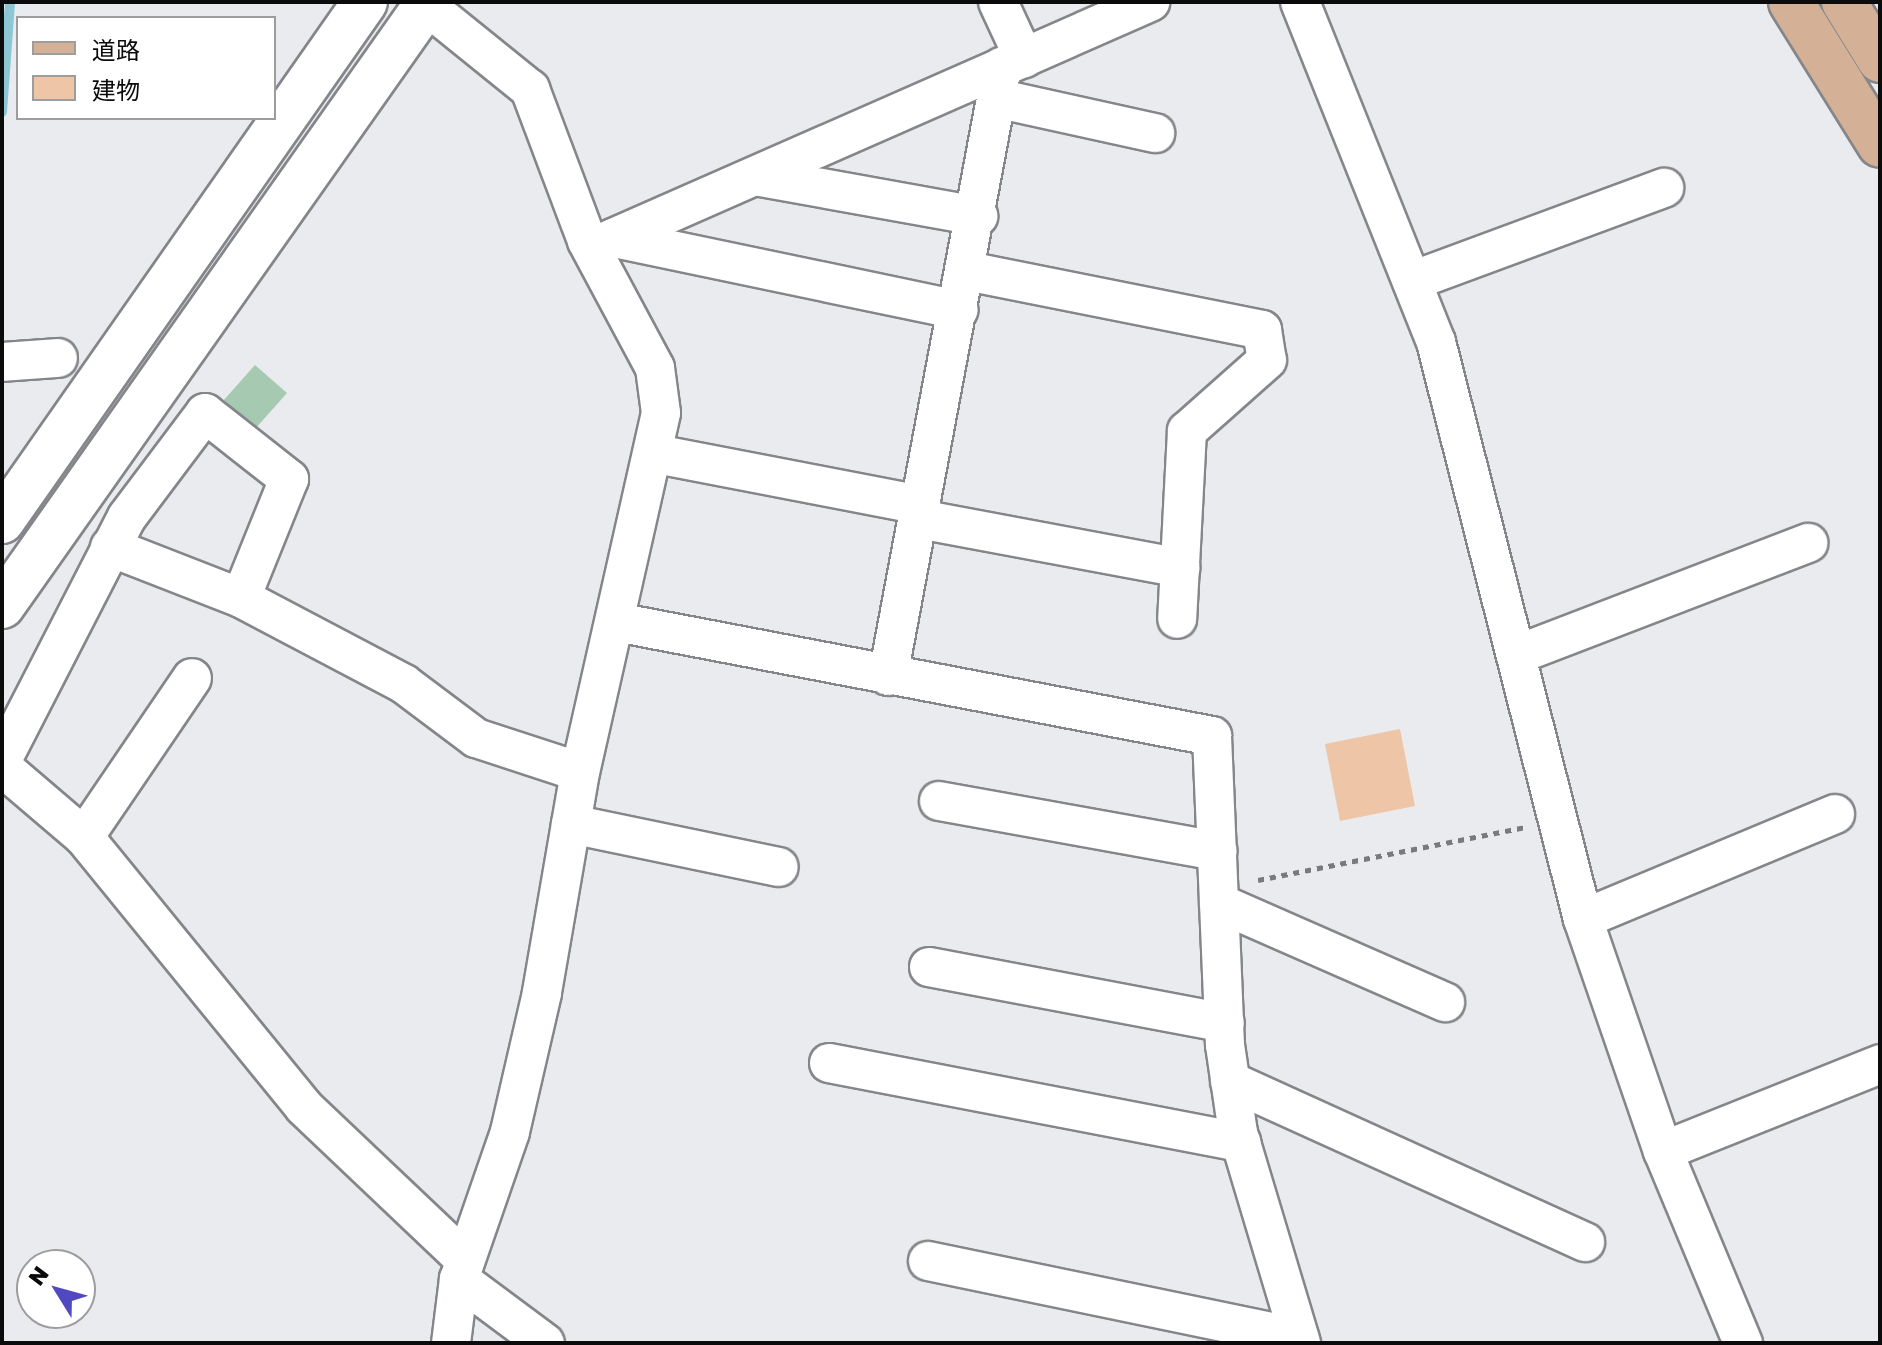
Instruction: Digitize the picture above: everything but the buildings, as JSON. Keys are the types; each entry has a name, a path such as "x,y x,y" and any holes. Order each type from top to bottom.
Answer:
{"main road":[{"path":"1791,2 1880,145"},
{"path":"1844,2 1880,60"}],"street":[{"path":"2,521 365,2"},
{"path":"888,676 959,310 1009,75 998,2"},
{"path":"604,243 755,176 1009,75 1150,2"},
{"path":"1300,2 1436,342 1519,654 1583,919 1663,1151 1743,1343"},
{"path":"2,606 425,3 530,89 545,143 604,243 655,368 656,454 580,772 510,1132 462,1270 451,1343"},
{"path":"1009,75 1155,133"},
{"path":"755,176 978,216"},
{"path":"1412,281 1664,188"},
{"path":"604,243 959,310"},
{"path":"967,271 1262,330 1267,360 1187,431 1177,619"},
{"path":"2,362 58,358"},
{"path":"2,760 110,547 205,413 289,479 241,598"},
{"path":"656,454 1180,568"},
{"path":"1519,654 1808,543"},
{"path":"110,547 241,598 404,684 476,738 580,772"},
{"path":"616,622 1212,736 1230,1081 1241,1142 1300,1340 928,1261"},
{"path":"84,837 192,678"},
{"path":"2,767 84,837 304,1107 462,1270 545,1343"},
{"path":"939,801 1219,881 1445,1002"},
{"path":"1583,919 1835,814"},
{"path":"571,824 779,867"},
{"path":"929,967 1225,1023"},
{"path":"829,1063 1241,1142"},
{"path":"1663,1151 1880,1064"},
{"path":"1230,1081 1585,1242"}],"path":[{"path":"1219,881 1559,821"}],"green space":[{"path":"255,365 287,393 255,429 223,401"}],"waterway":[{"path":"2,112 10,2"}]}
